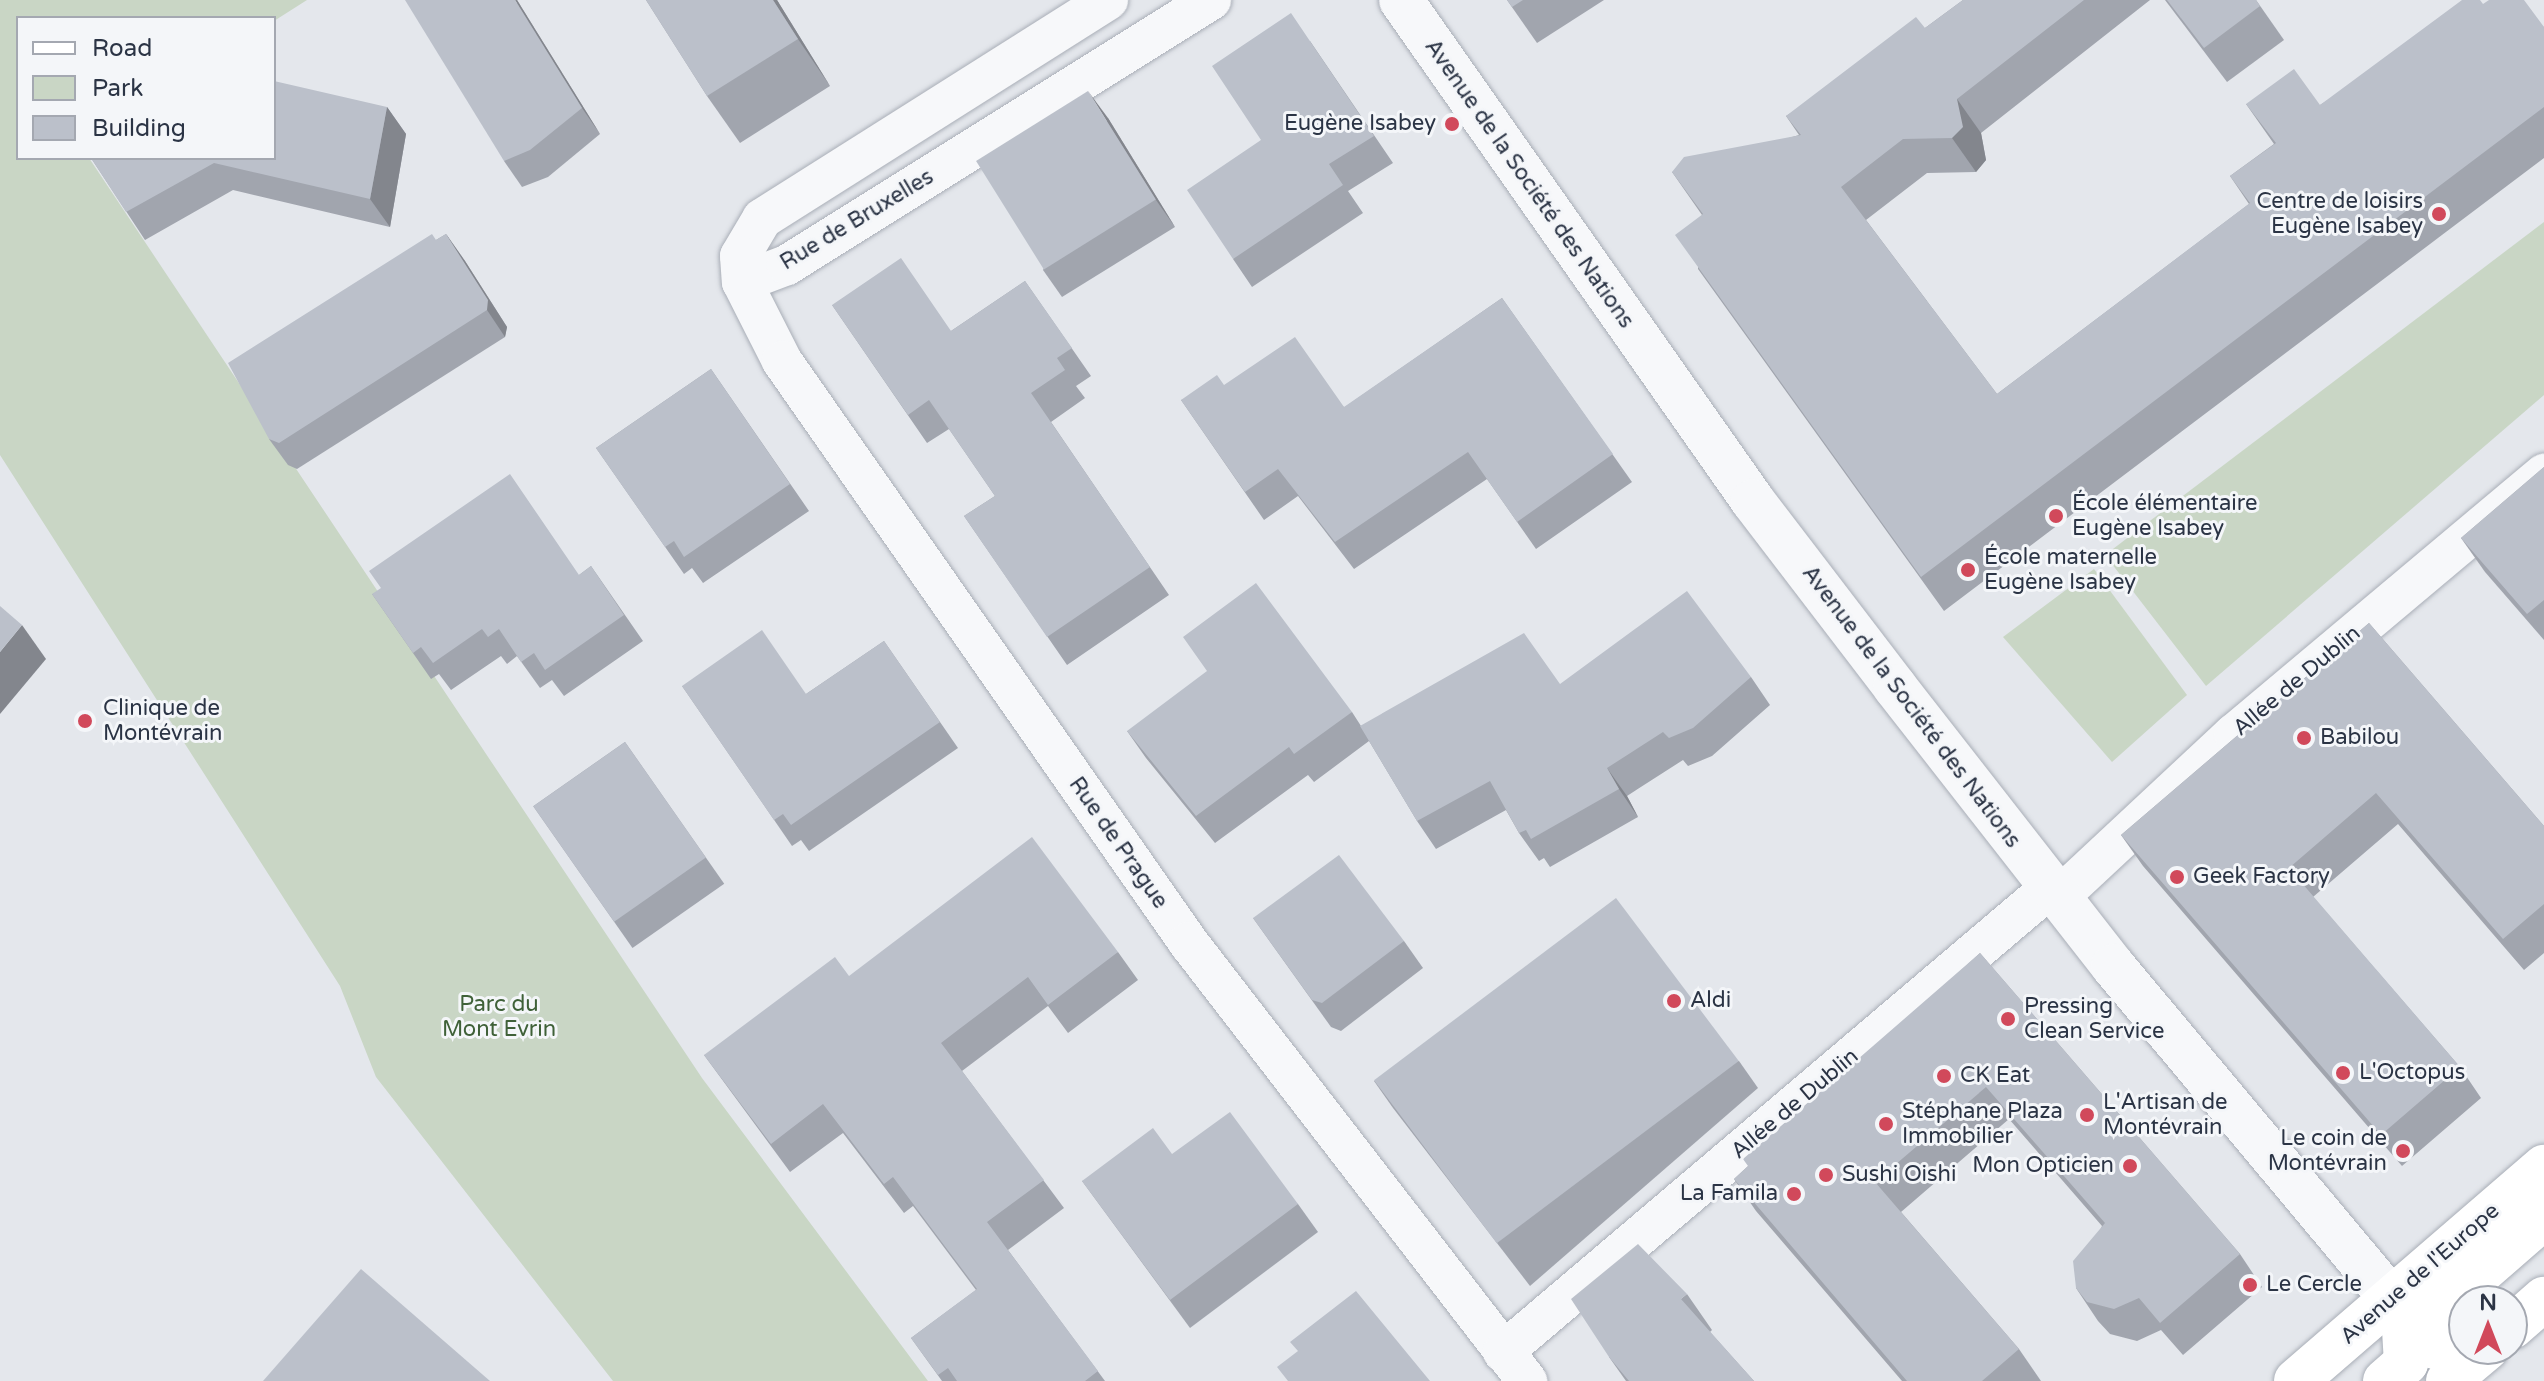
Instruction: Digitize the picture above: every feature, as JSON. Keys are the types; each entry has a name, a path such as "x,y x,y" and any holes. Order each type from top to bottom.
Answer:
{"main road":[{"name":"Avenue de l'Europe","path":"2296,1381 2397,1306 2544,1167"},
{"path":"2457,1366 2433,1314 2544,1217"},
{"path":"2528,1313 2544,1299"},
{"path":"2385,1381 2406,1363 2397,1306"}],"street":[{"name":"Rue de Bruxelles","path":"1108,0 762,219 740,256 742,282 787,265 1211,0"},
{"name":"Avenue de la Société des Nations","path":"1401,0 1753,501 2054,893 2397,1306 2457,1366"},
{"name":"Rue de Prague","path":"742,282 782,361 1169,916 1515,1366"},
{"name":"Allée de Dublin","path":"1515,1366 2234,734 2544,474"}],"green space":[{"name":"Parc du Mont Evrin","path":"0,0 307,0 276,20 276,16 16,16 16,160 90,160 702,1078 928,1381 613,1381 376,1077 340,986 0,455"},
{"path":"2544,222 2544,395 2206,686 2105,555"},
{"path":"2094,569 2187,695 2112,762 2003,637"}],"building":[{"path":"405,0 515,0 582,108 530,150 504,161"},
{"path":"646,0 773,0 798,39 707,96"},
{"path":"1507,0 1523,0 1512,7"},
{"path":"1963,0 2084,0 1957,99 1963,127 1952,138 1903,139 1841,187 1997,394 2250,203 2230,176 2276,143 2246,104 2294,69 2320,105 2462,0 2480,0 2483,4 2489,0 2524,0 2544,27 2544,107 1921,577 1675,235 1703,214 1672,172 1684,157 1801,135 1786,116 1916,17 1925,28"},
{"path":"2167,0 2256,0 2260,6 2204,48"},
{"path":"1291,13 1374,136 1329,164 1343,185 1233,259 1187,190 1261,140 1212,66"},
{"path":"276,81 387,107 370,199 214,163 126,212 92,160 276,160"},
{"path":"1088,91 1156,200 1044,269 976,161"},
{"path":"432,234 436,240 446,234 488,300 487,310 279,443 269,439 228,363"},
{"path":"901,258 951,331 1025,281 1072,348 1057,358 1065,370 1031,393 1150,567 1047,637 964,516 995,496 929,400 908,415 832,305"},
{"path":"1502,298 1613,454 1517,522 1468,452 1335,542 1278,469 1245,492 1181,400 1217,375 1224,385 1295,337 1344,407"},
{"path":"711,369 790,484 684,557 674,541 665,547 596,448"},
{"path":"2544,467 2544,600 2527,614 2461,538"},
{"path":"510,474 579,575 591,566 624,615 545,670 534,653 521,662 499,629 488,637 482,629 433,663 421,647 413,653 372,594 381,588 369,571"},
{"path":"1256,583 1352,712 1294,754 1289,747 1196,816 1127,731 1207,671 1183,637"},
{"path":"1687,591 1751,677 1693,728 1669,738 1663,732 1607,768 1619,789 1531,839 1526,830 1519,833 1490,781 1417,821 1360,726 1524,633 1560,684"},
{"path":"0,606 22,625 0,652"},
{"path":"2369,623 2544,826 2544,904 2503,939 2376,793 2289,868 2460,1067 2381,1135 2121,835"},
{"path":"762,630 806,694 884,641 940,722 791,825 783,814 774,820 682,686"},
{"path":"625,742 706,858 614,922 533,806"},
{"path":"1032,837 1118,952 1048,1005 1028,977 941,1043 1044,1180 987,1222 1098,1371 1085,1381 957,1381 948,1368 938,1375 911,1338 977,1289 893,1177 884,1184 823,1104 771,1144 704,1055 835,957 849,976"},
{"path":"1339,855 1404,941 1322,1003 1312,1000 1253,918"},
{"path":"1616,898 1739,1061 1497,1243 1374,1080"},
{"path":"1980,953 2240,1254 2160,1323 2139,1298 2114,1309 2087,1302 2076,1288 2073,1261 2105,1223 1986,1087 1875,1182 2019,1349 1982,1381 1907,1381 1734,1179 1748,1166 1743,1159"},
{"path":"1230,1112 1298,1204 1170,1300 1082,1181 1153,1128 1172,1154"},
{"path":"1638,1244 1687,1294 1681,1299 1754,1381 1629,1381 1609,1357 1571,1299"},
{"path":"361,1269 490,1381 263,1381"},
{"path":"1356,1291 1430,1381 1288,1381 1277,1367 1298,1351 1290,1342"}],"place":[{"name":"Eugène Isabey","path":"1452,124"},
{"name":"Centre de loisirs Eugène Isabey","path":"2439,214"},
{"name":"École élémentaire Eugène Isabey","path":"2056,516"},
{"name":"École maternelle Eugène Isabey","path":"1968,570"},
{"name":"Clinique de Montévrain","path":"85,721"},
{"name":"Babilou","path":"2304,738"},
{"name":"Geek Factory","path":"2177,877"},
{"name":"Aldi","path":"1674,1001"},
{"name":"Pressing Clean Service","path":"2008,1019"},
{"name":"L'Octopus","path":"2343,1073"},
{"name":"CK Eat","path":"1944,1076"},
{"name":"L'Artisan de Montévrain","path":"2087,1115"},
{"name":"Stéphane Plaza Immobilier","path":"1886,1124"},
{"name":"Le coin de Montévrain","path":"2403,1151"},
{"name":"Mon Opticien","path":"2130,1166"},
{"name":"Sushi Oishi","path":"1826,1175"},
{"name":"La Famila","path":"1794,1194"},
{"name":"Le Cercle","path":"2250,1285"}]}
